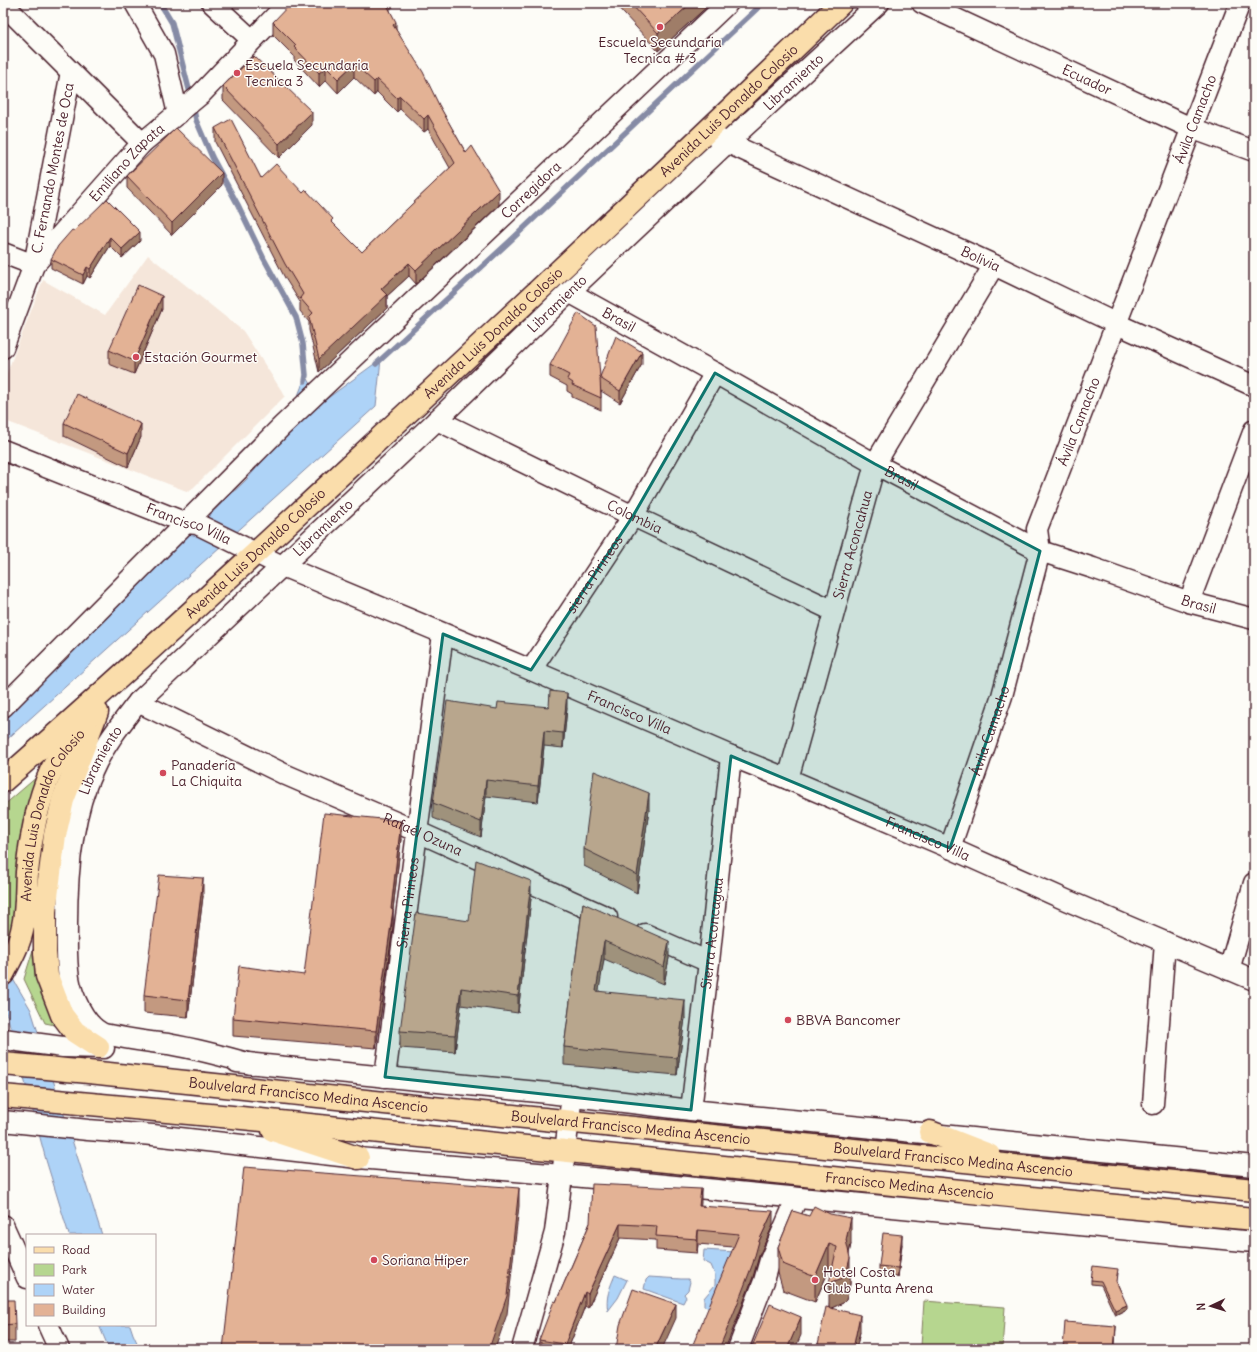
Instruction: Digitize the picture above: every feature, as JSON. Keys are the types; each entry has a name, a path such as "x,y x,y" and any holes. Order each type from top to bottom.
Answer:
{"main road":[{"name":"Avenida Luis Donaldo Colosio","path":"3,781 256,554 503,325 842,3"},
{"name":"Avenida Luis Donaldo Colosio","path":"3,974 17,946 23,927 28,871 36,817 43,790 51,770 141,658"},
{"path":"97,712 63,800 54,835 45,911 45,953 47,976 62,1015 74,1032 98,1047"},
{"name":"Boulvelard Francisco Medina Ascencio","path":"5,1064 1254,1190"},
{"path":"7,1096 565,1150"},
{"path":"232,1117 358,1158"},
{"path":"930,1132 1016,1166"},
{"name":"Francisco Medina Ascencio","path":"565,1150 1254,1219"}],"street":[{"path":"135,3 164,54 188,105"},
{"path":"212,3 252,40"},
{"name":"Emiliano Zapata","path":"3,348 34,264 142,143 188,105 288,3"},
{"name":"Corregidora","path":"3,707 191,524 282,426 728,3"},
{"name":"Libramiento","path":"251,1064 209,1052 168,1044 138,1041 100,1033 88,1022 79,1006 69,980 66,959 67,905 69,872 76,826 83,795 92,770 111,738 138,702 437,420 569,292 727,143 879,3"},
{"name":"Ecuador","path":"922,3 1191,128 1254,151"},
{"name":"Ávila Camacho","path":"950,848 1002,696 1040,551 1037,529 1240,3"},
{"path":"3,4 142,143"},
{"name":"C. Fernando Montes de Oca","path":"34,264 71,72"},
{"name":"Bolivia","path":"706,133 1254,386"},
{"path":"3,253 34,264"},
{"name":"Sierra Aconcahua","path":"788,779 875,464 994,265"},
{"name":"Brasil","path":"569,292 875,464 1040,551 1189,602 1254,619"},
{"path":"503,325 520,339"},
{"name":"sierra Pirineos","path":"531,670 633,516 715,373"},
{"name":"Colombia","path":"437,420 834,612"},
{"path":"1189,602 1254,430"},
{"name":"Francisco Villa","path":"3,450 191,524 282,566 788,779 1254,980"},
{"name":"Sierra Pirineos","path":"385,1077 443,634"},
{"name":"Rafaél Ozuna","path":"138,702 284,774 416,831 709,962"},
{"name":"Sierra Aconcagua","path":"691,1110 709,962 731,756"},
{"path":"1229,970 1254,883"},
{"path":"1153,1104 1165,942"},
{"path":"3,1040 62,1047 98,1047 251,1064 572,1095 691,1110 930,1132 1254,1166"},
{"path":"522,1349 555,1232 572,1095"},
{"path":"9,1121 88,1130 153,1135 358,1158 562,1175 1254,1242"},
{"path":"738,1349 764,1281 770,1260 797,1198"},
{"path":"3,1225 26,1276"},
{"path":"48,1326 59,1349"}],"highlighted area":[{"path":"715,373 875,464 1040,551 1002,696 950,848 731,756 691,1110 385,1077 443,634 531,670 633,516"}],"shaded area":[{"name":"Estación Gourmet","path":"148,255 243,331 285,396 189,492 3,420 3,383 43,280 105,315"}],"green space":[{"path":"38,776 20,898 7,946 3,937 3,806"},
{"path":"37,937 60,1026 45,1023 24,979"},
{"path":"924,1301 1005,1307 1002,1349 956,1349 921,1346"}],"water":[{"path":"381,359 376,406 3,743 3,711 246,480 281,440 306,375 321,403"},
{"path":"3,962 31,1010 102,1234 69,1234 46,1160 7,1015 3,1008"},
{"path":"704,1250 735,1252 711,1308 704,1306 704,1298 715,1285 715,1275 711,1265 703,1261"},
{"path":"615,1275 627,1280 618,1298 608,1311 608,1297"},
{"path":"649,1277 688,1279 690,1282 688,1290 684,1294 686,1297 683,1303 644,1289 646,1280"},
{"path":"99,1326 130,1326 140,1349 109,1349"}],"building":[{"path":"291,3 386,3 396,22 393,25 423,72 439,105 466,153 472,146 499,191 416,270 409,263 381,289 387,295 319,359 309,317 313,313 300,298 303,294 285,264 215,128 231,119 261,178 276,164 303,193 306,190 333,219 331,221 362,252 455,163 428,115 424,119 400,96 397,98 377,79 374,82 354,64 338,79 326,67 319,73 294,47 296,45 273,22"},
{"path":"630,3 691,3 658,33"},
{"path":"254,56 312,112 279,144 223,86"},
{"path":"176,128 222,173 172,223 127,176"},
{"path":"107,199 140,232 122,249 110,237 90,269 87,267 83,275 51,259 58,246 72,230 74,231"},
{"path":"138,285 162,296 134,361 109,350"},
{"path":"578,313 596,326 600,377 616,336 642,352 620,391 600,378 601,398 572,385 573,383 567,379 569,375 550,365"},
{"path":"77,394 141,424 128,453 64,423"},
{"path":"550,691 567,693 563,733 544,731 538,786 486,780 481,822 433,803 447,701 497,709 498,702 549,707"},
{"path":"594,771 649,793 637,875 584,849"},
{"path":"324,813 401,821 391,909 393,910 376,1031 233,1018 239,966 304,975"},
{"path":"476,860 531,881 518,996 461,988 455,1035 400,1031 416,913 469,921"},
{"path":"159,875 203,878 188,1000 144,995"},
{"path":"583,903 669,941 664,967 604,941 596,991 685,1000 677,1058 564,1047"},
{"name":"Soriana Híper","path":"244,1167 519,1188 507,1296 489,1349 223,1349"},
{"path":"592,1184 701,1189 699,1206 773,1211 759,1241 753,1263 719,1349 691,1349 739,1234 698,1230 697,1239 656,1236 657,1226 620,1224 588,1294 585,1292 565,1344 539,1340 554,1301 556,1302 590,1223"},
{"path":"814,1206 830,1214 851,1218 846,1240 850,1258 846,1274 843,1278 829,1283 837,1247 829,1244 815,1277 783,1264 778,1247 793,1211 809,1216"},
{"path":"883,1233 902,1235 898,1268 879,1266"},
{"path":"1093,1266 1118,1269 1116,1281 1127,1305 1115,1310 1101,1281 1091,1280"},
{"path":"633,1289 676,1304 655,1349 616,1349 620,1325"},
{"path":"3,1300 14,1300 15,1324 3,1325"},
{"path":"770,1304 801,1317 787,1349 751,1349"},
{"path":"826,1307 860,1315 853,1349 817,1349"},
{"path":"1065,1322 1116,1326 1114,1349 1063,1349"},
{"path":"539,1342 547,1345 546,1349 536,1349"}],"waterway":[{"path":"160,3 172,23 191,97"},
{"path":"376,364 509,242 763,3"},
{"path":"193,105 196,120 212,157 238,205 264,259 296,317 303,344 306,375 305,381"}],"place":[{"name":"Escuela Secundaria Tecnica # 3","path":"660,27"},
{"name":"Escuela Secundaria Tecnica 3","path":"237,73"},
{"name":"Estación Gourmet","path":"136,357"},
{"name":"Panadería La Chiquita","path":"163,773"},
{"name":"BBVA Bancomer","path":"788,1020"},
{"name":"Soriana Híper","path":"374,1260"},
{"name":"Hotel Costa Club Punta Arena","path":"815,1280"}]}
